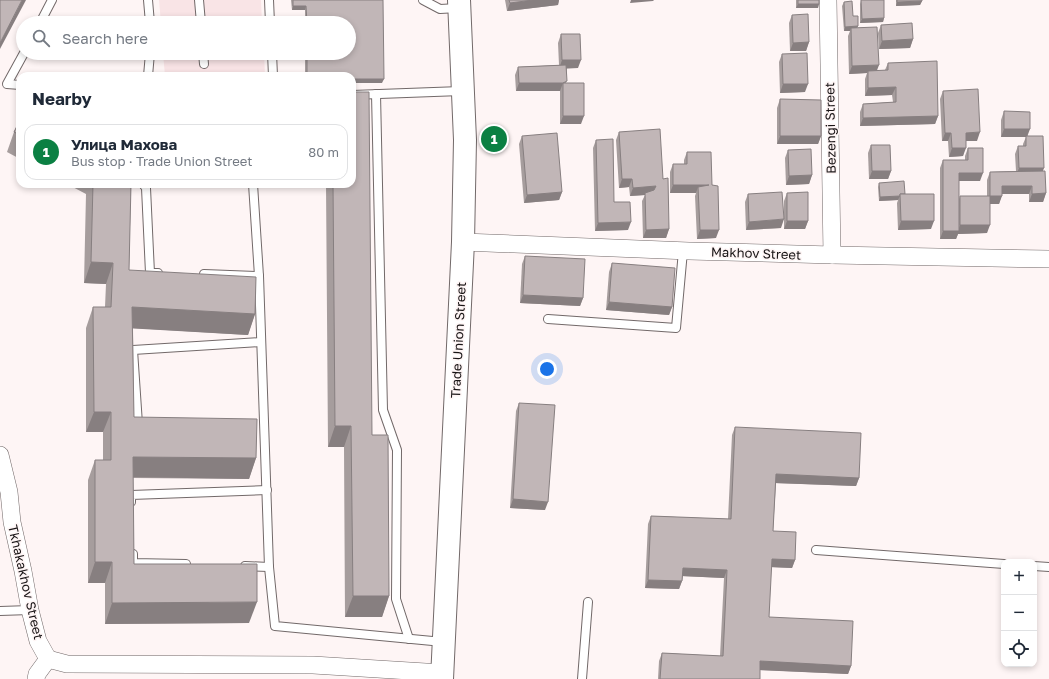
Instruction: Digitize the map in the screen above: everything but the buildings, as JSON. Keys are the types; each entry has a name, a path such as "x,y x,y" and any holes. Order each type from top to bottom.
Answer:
{"street":[{"name":"Bezengi Street","path":"828,0 832,255"},
{"name":"Trade Union Street","path":"442,676 463,242 465,140 459,4"},
{"name":"Makhov Street","path":"463,242 683,251 1049,259"},
{"name":"Tkhakakhov Street","path":"0,455 9,492 12,522 30,610 38,641 48,659"},
{"path":"36,679 37,674 48,659 67,664 313,665 442,676"}],"lane":[{"path":"44,16 52,0"},
{"path":"148,0 149,16"},
{"path":"199,0 200,16"},
{"path":"269,0 270,16"},
{"path":"423,0 440,9 459,4"},
{"path":"16,85 7,84 20,60"},
{"path":"148,72 149,60"},
{"path":"204,60 204,64"},
{"path":"272,60 273,72"},
{"path":"356,95 462,91"},
{"path":"376,94 383,410 397,450 396,599 410,639"},
{"path":"146,188 150,273 165,273"},
{"path":"253,188 259,276 269,567 275,626 444,642"},
{"path":"548,319 676,328 683,251"},
{"path":"196,274 259,276"},
{"path":"138,424 133,350 261,342"},
{"path":"131,510 131,495 267,490"},
{"path":"132,548 133,563 194,565"},
{"path":"816,550 1001,564"},
{"path":"239,566 269,567"},
{"path":"1037,566 1049,567"},
{"path":"582,679 588,602"},
{"path":"0,611 30,610"}],"shaded area":[{"path":"159,0 261,0 262,16 160,16"},
{"path":"164,60 264,60 265,72 165,72"}],"place":[{"name":"Улица Махова","path":"494,139"}]}
